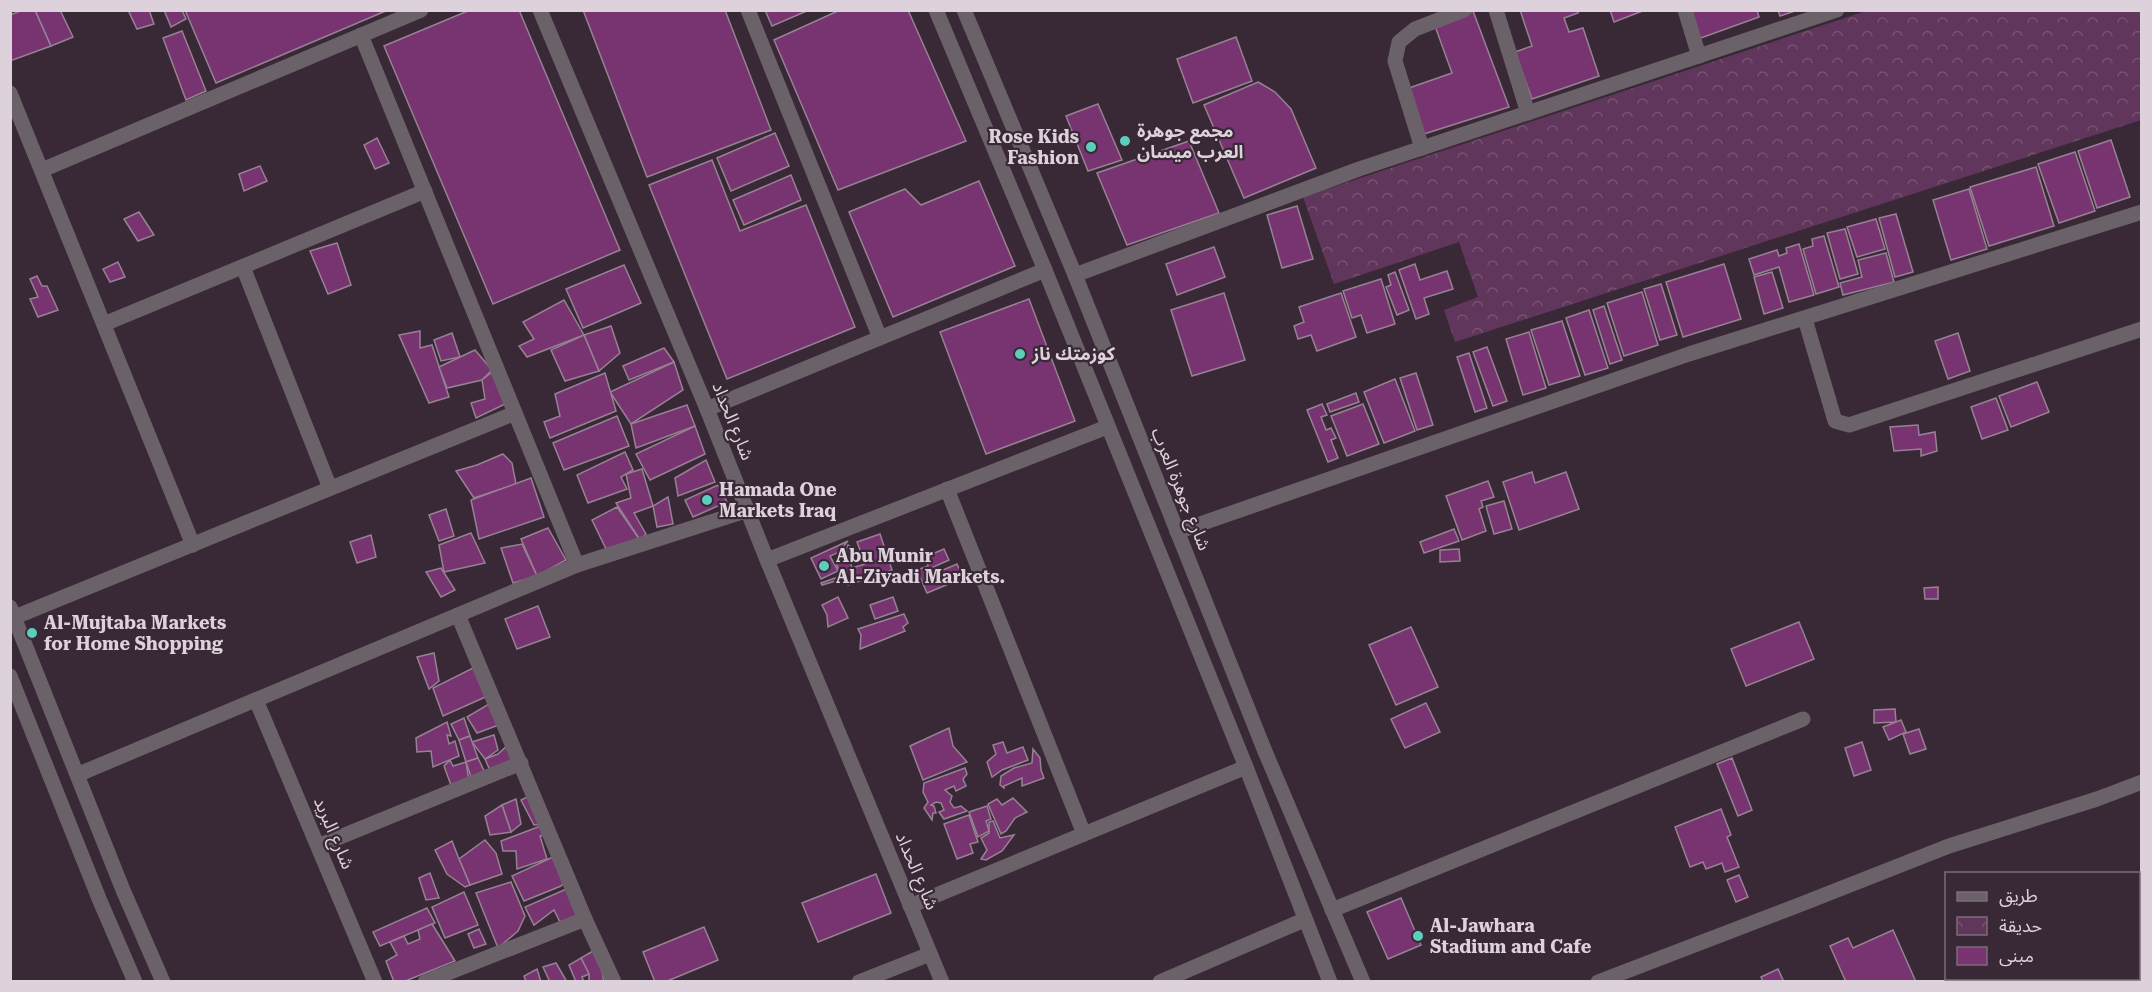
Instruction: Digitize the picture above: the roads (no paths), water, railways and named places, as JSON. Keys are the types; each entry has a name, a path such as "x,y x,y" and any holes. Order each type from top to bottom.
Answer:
{"street":[{"path":"42,170 421,10"},
{"name":"شارع الحداد","path":"540,10 708,409 767,560 942,981"},
{"path":"748,10 880,338"},
{"path":"936,10 1045,270 1330,981"},
{"name":"شارع جوهرة العرب","path":"964,10 1075,275 1264,749 1363,981"},
{"path":"1422,148 1395,61 1399,42 1415,29 1464,10"},
{"path":"1496,10 1528,113"},
{"path":"1685,10 1699,56"},
{"path":"1075,275 1359,169 1837,10"},
{"path":"361,35 577,566"},
{"path":"10,93 193,545"},
{"path":"104,324 425,191"},
{"path":"1177,532 1689,354 2142,213"},
{"path":"243,267 330,488"},
{"path":"708,409 1045,270"},
{"path":"1805,319 1835,421 1849,425 2142,329"},
{"path":"163,981 123,890 13,612 193,545 515,413"},
{"path":"767,560 1107,427"},
{"path":"947,489 1084,834"},
{"path":"79,774 577,566 748,510"},
{"path":"458,615 585,919 614,981"},
{"path":"10,676 16,702 135,981"},
{"name":"شارع البريد","path":"256,700 375,981"},
{"path":"1332,910 1803,719"},
{"path":"318,846 521,763"},
{"path":"910,906 1246,767"},
{"path":"1598,981 1949,846 2097,799 2142,782"},
{"path":"100,901 111,900 123,890"},
{"path":"425,981 585,919"},
{"path":"1160,981 1304,920"},
{"path":"125,960 138,950 149,949"},
{"path":"858,981 930,954"}],"place":[{"name":"مجمع جوهرة العرب ميسان","path":"1125,141"},
{"name":"Rose Kids Fashion","path":"1091,147"},
{"name":"كوزمتك ناز","path":"1020,354"},
{"name":"Hamada One Markets Iraq","path":"707,500"},
{"name":"Abu Munir Al-Ziyadi Markets.","path":"824,566"},
{"name":"Al-Mujtaba Markets for Home Shopping","path":"32,633"},
{"name":"Al-Jawhara Stadium and Cafe","path":"1418,936"}]}
